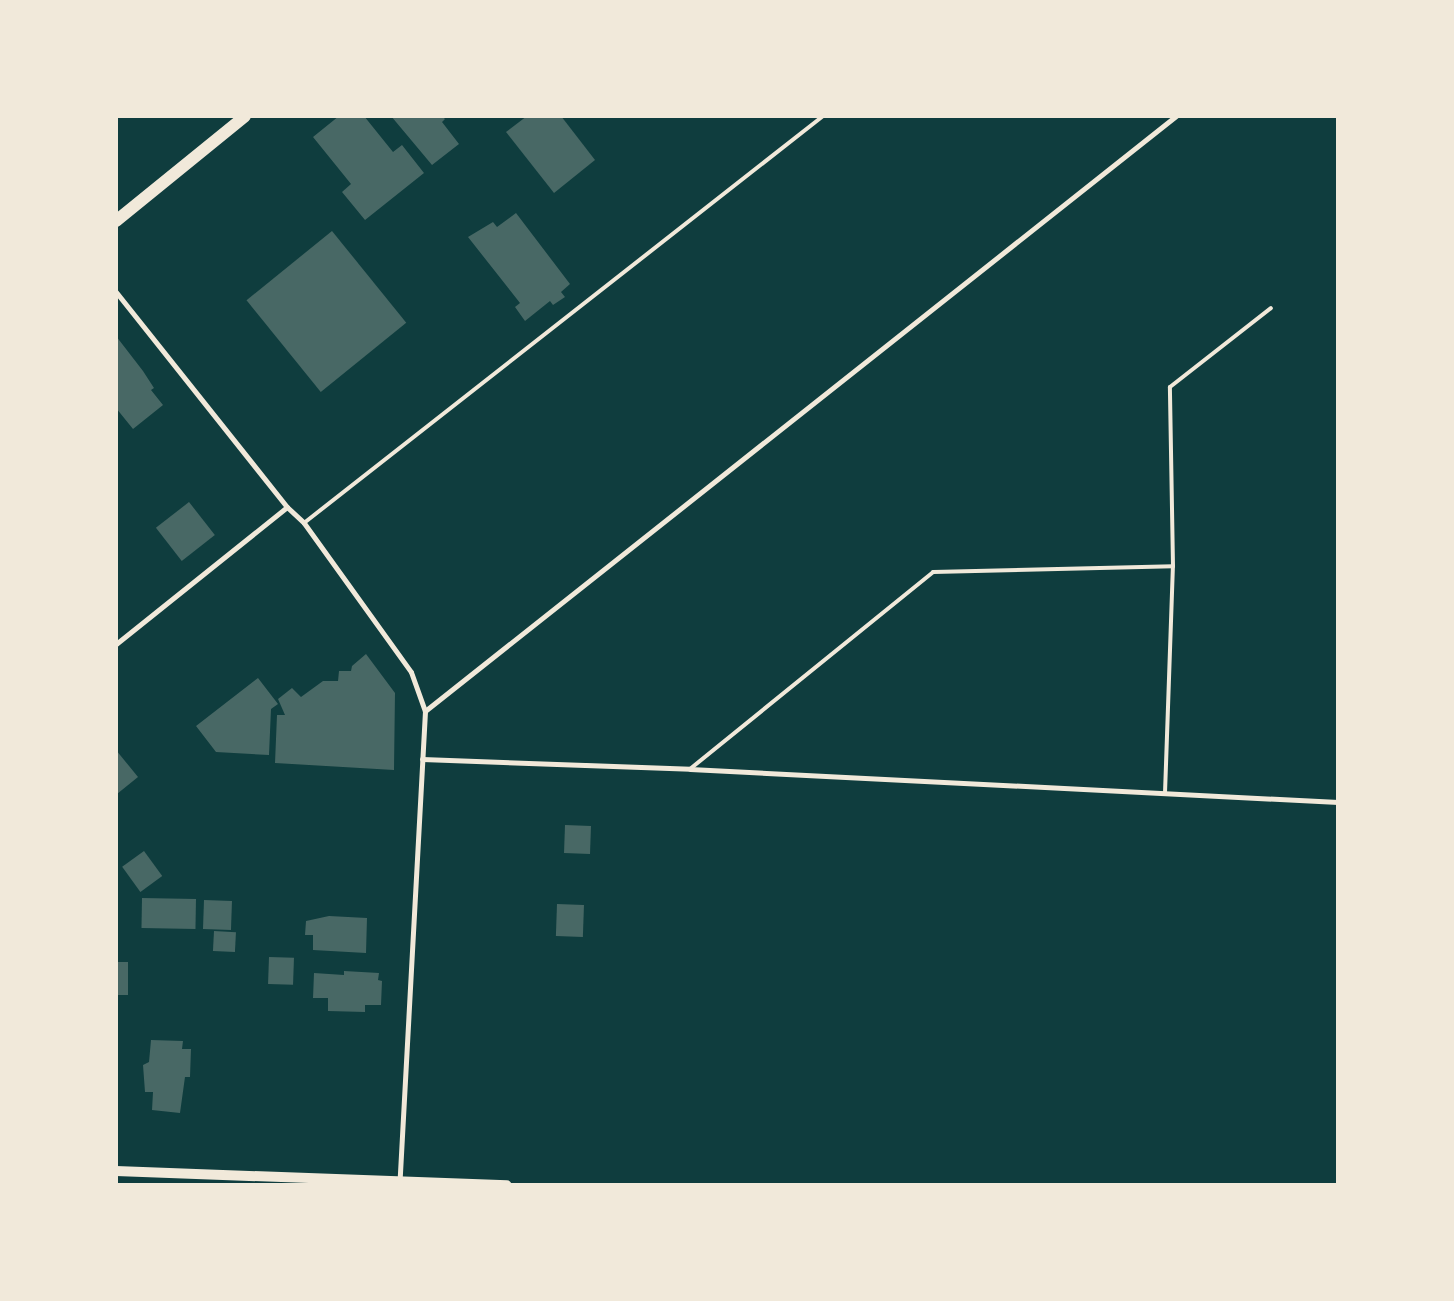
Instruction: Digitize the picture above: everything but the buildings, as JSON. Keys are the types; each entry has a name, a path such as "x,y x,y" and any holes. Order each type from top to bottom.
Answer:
{"main road":[{"path":"116,221 245,116"},
{"path":"116,1171 507,1185"}],"street":[{"path":"425,711 1176,116"},
{"path":"116,292 286,507 304,523 411,672 425,711 400,1180"},
{"path":"116,644 286,507"},
{"path":"422,760 690,769 1338,802"}],"lane":[{"path":"304,523 823,116"},
{"path":"1165,794 1173,566 1170,387 1270,308"},
{"path":"690,769 933,572 1173,566"}]}
